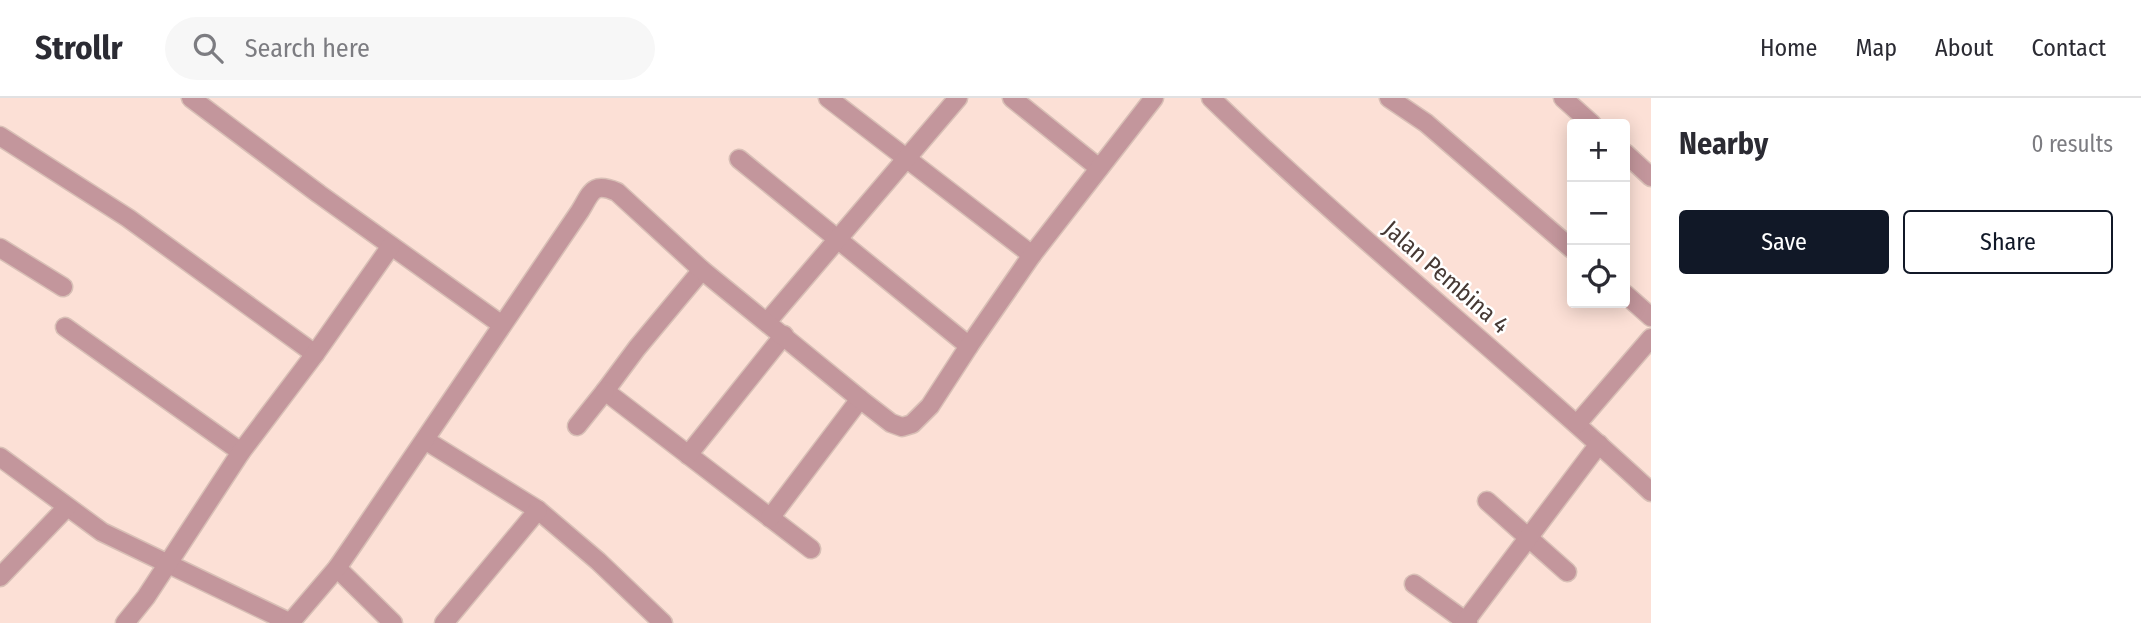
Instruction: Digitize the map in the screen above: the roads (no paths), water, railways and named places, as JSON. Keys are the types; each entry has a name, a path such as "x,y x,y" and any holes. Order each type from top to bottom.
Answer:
{"street":[{"path":"191,98 502,325"},
{"path":"828,98 1032,255"},
{"path":"767,322 958,98"},
{"path":"1012,98 1099,168"},
{"path":"0,457 102,532 291,623 337,568 593,190 600,187 617,192 702,270 859,399 891,423 902,427 912,424 930,406 1032,255 1154,98"},
{"name":"Jalan Pembina 4","path":"1211,98 1335,214 1577,424 1651,492"},
{"path":"1389,98 1426,123 1567,245"},
{"path":"1563,98 1586,119"},
{"path":"1,139 128,218 315,354"},
{"path":"1630,158 1651,177"},
{"path":"739,159 969,346"},
{"path":"125,623 168,565 241,452 315,354 391,246"},
{"path":"0,248 63,287"},
{"path":"577,426 702,270"},
{"path":"1630,298 1651,317"},
{"path":"65,327 241,452"},
{"path":"688,455 784,335"},
{"path":"1577,424 1651,338"},
{"path":"605,391 811,549"},
{"path":"770,517 859,399"},
{"path":"425,440 538,510 663,623"},
{"path":"1414,584 1465,622 1599,444"},
{"path":"1487,500 1567,572"},
{"path":"0,577 67,507"},
{"path":"444,623 538,510"},
{"path":"337,568 393,623"}]}
